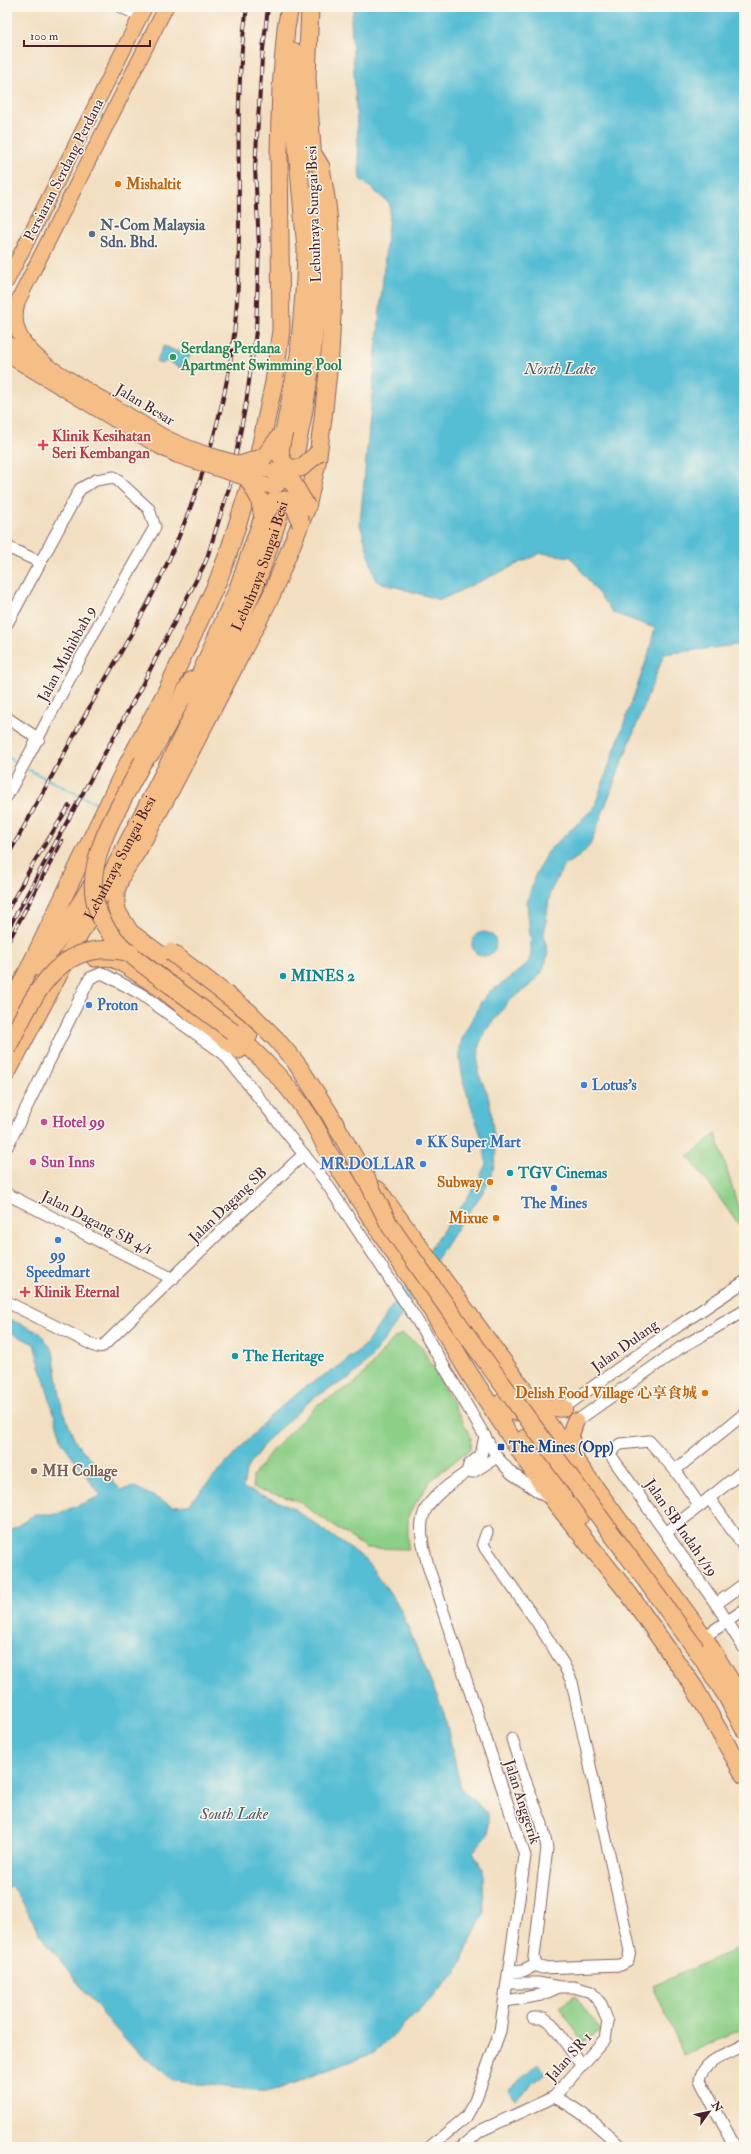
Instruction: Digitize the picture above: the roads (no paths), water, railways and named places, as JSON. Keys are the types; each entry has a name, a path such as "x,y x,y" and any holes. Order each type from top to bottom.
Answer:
{"highway":[{"name":"Lebuhraya Sungai Besi","path":"7,1014 125,769 166,692 217,583 228,554 257,463 274,382 281,330 279,151 281,88 286,28 290,7"},
{"name":"Lebuhraya Sungai Besi","path":"7,1074 171,758 237,627 262,568 278,518 297,447 309,382 319,270 307,78 310,7"},
{"path":"286,28 293,47 295,125 306,249 303,318 299,356 280,453 282,462 289,468 301,468 318,454"},
{"path":"312,152 321,167 327,204 333,260 332,328 318,454 307,507 261,616 212,708 192,750 138,850 122,874 116,891 116,905 125,926 138,939 234,1009 273,1046 298,1078 414,1242 555,1435 642,1550 700,1643 744,1729"},
{"path":"263,517 259,498 245,472 255,461 268,454 284,432"},
{"path":"275,472 293,483 307,507"},
{"path":"7,1032 36,975 93,886 124,829 194,689 237,591 263,517 273,502 286,500 296,507 301,524"},
{"path":"217,583 211,618 99,852 94,873 95,897 104,924 121,948 233,1032 265,1062 287,1087 317,1128 328,1152"},
{"path":"143,761 152,752 196,674 203,666"},
{"path":"171,758 188,740 212,708"},
{"path":"138,850 124,888 124,902 130,916 144,932 241,1005 286,1050 311,1084 329,1113 381,1205 390,1226"},
{"path":"7,1049 36,993 47,977 62,965 80,955 105,950 129,952 151,960 232,1020 266,1052 300,1092 376,1208 462,1328 700,1643 730,1680 744,1709"},
{"path":"43,1003 75,966 104,957 121,962 161,988 236,1047 276,1089 328,1152 431,1309 468,1373 554,1501 629,1594 659,1636 694,1688 744,1775"},
{"path":"431,1309 442,1319 548,1472 671,1636 700,1683 726,1732 735,1757"},
{"path":"501,1403 511,1412 515,1412 522,1408 526,1402 522,1388"},
{"path":"522,1388 534,1400 542,1405 553,1408 564,1408"},
{"path":"575,1422 572,1428 571,1443 575,1462"},
{"path":"548,1472 548,1461 552,1455 561,1452 575,1462"}],"main road":[{"name":"Persiaran Serdang Perdana","path":"7,281 44,204 64,192 106,124 166,7"},
{"name":"Persiaran Serdang Perdana","path":"48,366 27,347 15,326 14,318 18,301 64,192 81,133 143,12"},
{"path":"128,41 140,43 150,38"},
{"path":"81,133 92,133 106,124"},
{"name":"Jalan Besar","path":"7,343 48,366 160,441 178,456 245,472 274,487 281,481 275,472"},
{"name":"Jalan Besar","path":"7,355 160,441"}],"street":[{"path":"121,7 143,12"},
{"name":"Jalan Muhibbah 9","path":"7,796 39,739 95,631 155,527 149,509 114,477 96,480 80,489 40,562"},
{"path":"7,547 40,562 7,624"},
{"path":"7,718 39,739"},
{"path":"7,1147 90,978 96,974 102,973 141,994 224,1054 325,1181 418,1322 497,1457 511,1473 554,1501"},
{"name":"Jalan Dagang SB","path":"7,1302 96,1347 103,1346 218,1234 304,1154"},
{"name":"Jalan Dagang SB 4/1","path":"7,1194 173,1279"},
{"name":"Jalan Dulang","path":"523,1435 621,1368 678,1326 744,1282"},
{"path":"533,1450 632,1383 680,1348 744,1312"},
{"path":"621,1368 632,1383"},
{"path":"700,1506 675,1470 744,1414"},
{"name":"Jalan Anggerik","path":"467,1472 469,1465 481,1455 485,1436"},
{"name":"Jalan SB Indah 1/19","path":"675,1470 649,1441 620,1444 609,1453 743,1643"},
{"name":"Jalan Anggerik","path":"430,2147 466,2117 475,2101 500,2031 506,2001 525,1856 429,1569 420,1534 421,1520 434,1496 467,1472 473,1472 497,1457"},
{"path":"666,1533 744,1470"},
{"path":"710,1498 744,1547"},
{"path":"486,1532 483,1543 541,1628 570,1677 630,1952 628,1961 621,1965 542,1968 536,1965 534,1957 547,1848 542,1824 524,1777 512,1739"},
{"path":"716,1604 744,1584"},
{"path":"700,1643 744,1611"},
{"path":"509,1972 523,1971 536,1965"},
{"name":"Jalan SR 1","path":"508,1983 538,1983 559,1987 574,1986 591,1992 602,2004 608,2022 605,2039 554,2097 569,2104 622,2147"},
{"path":"506,2001 541,1996 559,1987"},
{"path":"533,2018 544,2018 552,2024 582,2066"},
{"path":"735,2147 700,2080 701,2071 709,2063 744,2045"},
{"path":"461,2147 480,2131 554,2097"}],"water":[{"path":"355,7 744,7 744,644 664,654 590,845 580,856 564,865 550,892 544,935 548,955 542,972 533,983 508,1002 485,1032 479,1045 478,1073 487,1092 490,1104 496,1155 493,1170 487,1185 477,1202 462,1220 394,1327 369,1360 351,1377 313,1398 266,1441 246,1471 243,1488 290,1506 366,1560 400,1608 444,1713 461,1789 488,1813 488,1834 473,1852 483,1869 484,1912 456,1973 376,2052 270,2092 174,2081 126,2041 88,1996 41,1935 12,1885 7,1890 7,1533 35,1514 57,1514 101,1496 62,1442 34,1344 7,1331 7,1318 40,1333 53,1351 62,1407 76,1443 121,1490 135,1487 172,1506 188,1505 267,1419 306,1386 341,1365 367,1343 454,1214 462,1206 478,1181 486,1164 484,1145 464,1084 460,1060 460,1047 463,1036 481,1002 490,991 505,982 528,963 531,955 531,945 527,903 534,878 547,852 594,808 648,656 655,628 613,613 571,557 541,553 440,600 376,581 360,524 390,204 360,179 351,19"},
{"name":"Serdang Perdana Apartment Swimming Pool","path":"164,346 178,352 181,349 188,350 190,355 185,366 181,368 166,361 159,364 156,361"},
{"path":"484,932 489,933 495,939 495,949 489,955 484,956 479,955 473,949 472,944 473,939 479,933"},
{"path":"538,2064 545,2073 516,2099 508,2090"}],"waterway":[{"path":"7,757 15,762"},
{"path":"29,770 95,803"}],"railway":[{"path":"7,857 152,596 195,496 213,439 227,381 232,351 236,308 239,265 239,93 247,7"},
{"path":"7,931 139,691 206,561 230,485 246,403 256,331 259,245 255,168 262,58 268,7"},
{"path":"7,911 34,862 69,806"},
{"path":"7,944 62,841"}],"place":[{"name":"Mishaltit","path":"118,184"},
{"name":"N-Com Malaysia Sdn. Bhd.","path":"92,234"},
{"name":"Serdang Perdana Apartment Swimming Pool","path":"173,357"},
{"name":"Klinik Kesihatan Seri Kembangan","path":"43,445"},
{"name":"MINES 2","path":"283,976"},
{"name":"Proton","path":"89,1005"},
{"name":"Lotus's","path":"584,1085"},
{"name":"Hotel 99","path":"44,1122"},
{"name":"KK Super Mart","path":"419,1142"},
{"name":"Sun Inns","path":"33,1162"},
{"name":"MR.DOLLAR","path":"423,1164"},
{"name":"TGV Cinemas","path":"510,1173"},
{"name":"Subway","path":"490,1182"},
{"name":"The Mines","path":"554,1188"},
{"name":"Mixue","path":"496,1218"},
{"name":"99 Speedmart","path":"58,1240"},
{"name":"Klinik Eternal","path":"25,1292"},
{"name":"The Heritage","path":"235,1356"},
{"name":"Delish Food Village 心享食城","path":"705,1393"},
{"name":"The Mines (Opp)","path":"501,1447"},
{"name":"MH Collage","path":"34,1471"}],"water label":[{"name":"North Lake","path":"560,369"},
{"name":"South Lake","path":"234,1814"}]}
